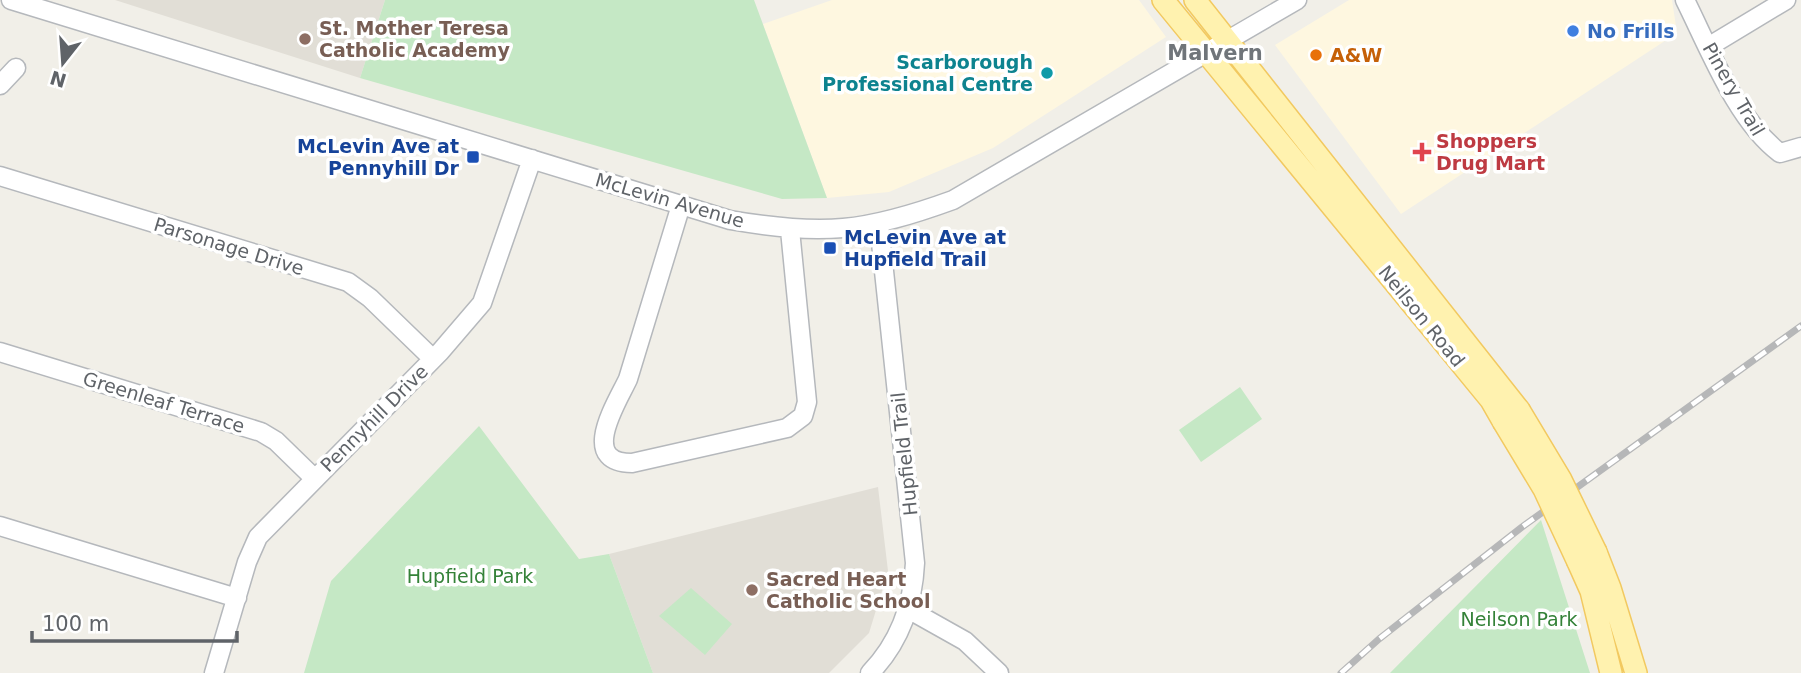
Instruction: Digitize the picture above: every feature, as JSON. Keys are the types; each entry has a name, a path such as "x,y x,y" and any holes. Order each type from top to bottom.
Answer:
{"main road":[{"name":"Neilson Road","path":"1163,0 1491,400 1511,416"},
{"name":"Neilson Road","path":"1195,0 1511,416 1544,489 1587,557 1611,588 1636,673"},
{"name":"Neilson Road","path":"1587,557 1591,591 1611,673"}],"street":[{"name":"McLevin Avenue","path":"11,0 730,220 790,230 827,231 879,224 953,200 1297,0"},
{"name":"Pinery Trail","path":"1685,0 1708,47 1762,140 1780,153 1801,147"},
{"path":"1708,47 1786,0"},
{"path":"0,85 16,68"},
{"name":"Pennyhill Drive","path":"214,673 258,537 433,359 482,303 532,159"},
{"name":"Parsonage Drive","path":"0,176 348,282 370,298 433,359"},
{"path":"681,205 628,379 614,400 603,437 608,453 623,463 787,428 803,416 807,402 790,230"},
{"name":"Hupfield Trail","path":"870,673 892,645 908,609 915,563 879,224"},
{"name":"Greenleaf Terrace","path":"0,352 261,432 276,441 314,478"},
{"path":"0,526 237,598"},
{"path":"908,609 965,641 999,673"}],"shaded area":[{"name":"St. Mother Teresa Catholic Academy","path":"115,0 385,0 360,78"},
{"path":"832,0 1139,0 1166,37 993,148 889,192 827,198 763,24"},
{"path":"1349,0 1672,0 1677,33 1401,214 1275,45"},
{"name":"Sacred Heart Catholic School","path":"878,487 888,571 869,633 829,673 653,673 609,554"}],"green space":[{"path":"385,0 754,0 827,198 782,199 360,78"},
{"path":"1240,387 1262,419 1201,462 1179,430"},
{"name":"Hupfield Park","path":"479,426 579,559 609,554 653,673 304,673 331,581"},
{"name":"Neilson Park","path":"1541,520 1590,673 1390,673"},
{"path":"691,588 732,624 705,655 659,616"}],"railway":[{"path":"1341,673 1379,639 1522,527 1801,326"}],"place":[{"name":"No Frills","path":"1573,31"},
{"name":"St. Mother Teresa Catholic Academy","path":"305,39"},
{"name":"A&W","path":"1316,55"},
{"name":"Scarborough Professional Centre","path":"1047,73"},
{"name":"Shoppers Drug Mart","path":"1422,152"},
{"name":"McLevin Ave at Pennyhill Dr","path":"473,157"},
{"name":"McLevin Ave at Hupfield Trail","path":"830,248"},
{"name":"Sacred Heart Catholic School","path":"752,590"}],"district":[{"name":"Malvern","path":"1215,53"}]}
